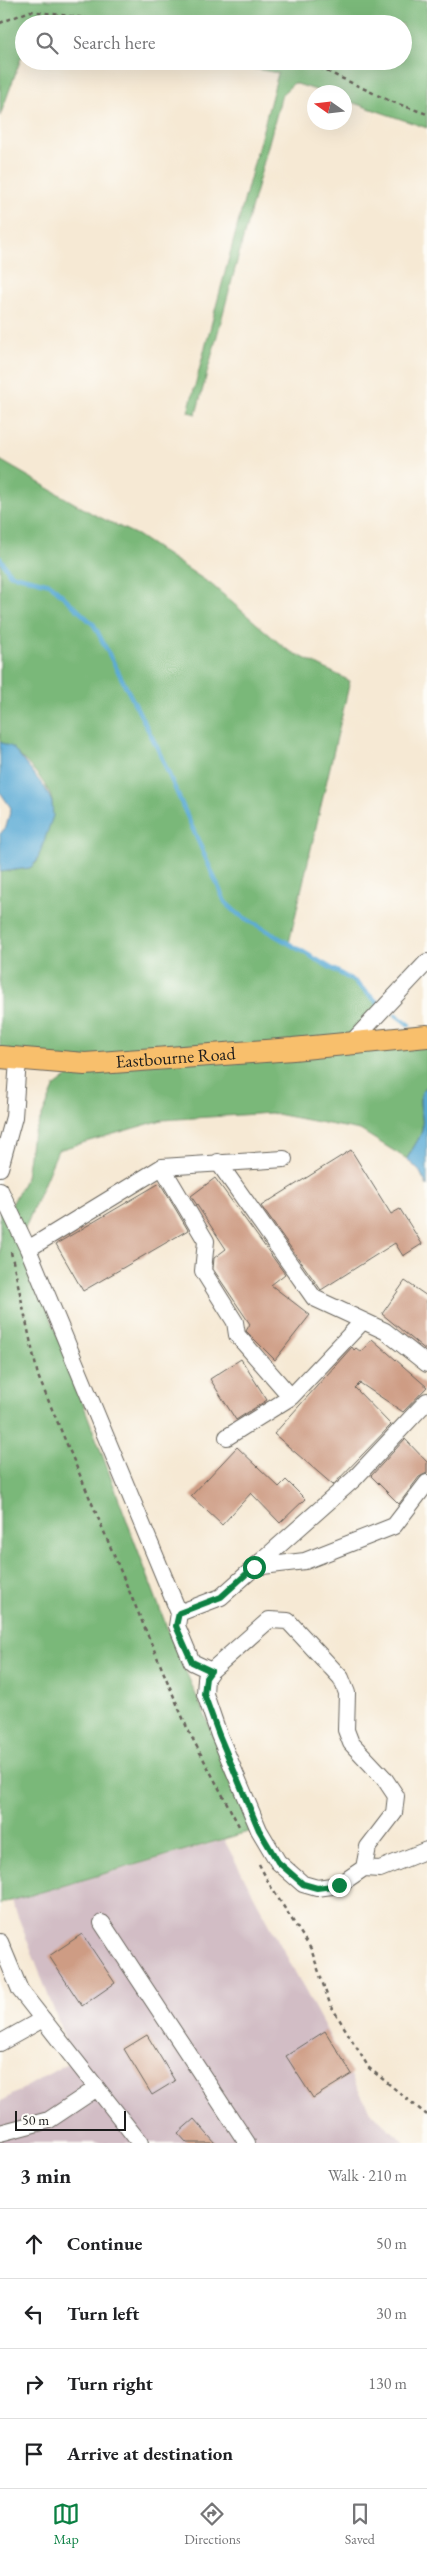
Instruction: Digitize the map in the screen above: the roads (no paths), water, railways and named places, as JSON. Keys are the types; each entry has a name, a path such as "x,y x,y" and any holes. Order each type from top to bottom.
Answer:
{"highway":[{"name":"Eastbourne Road","path":"9,1059 85,1064 293,1050 352,1042 427,1036"}],"street":[{"path":"352,1042 427,962"},
{"path":"0,1168 14,1117 9,1059"},
{"path":"28,1249 162,1167 284,1159"},
{"path":"218,1162 314,1298 386,1331 427,1364"},
{"path":"162,1167 206,1241 203,1271 235,1322 237,1335 291,1397"},
{"path":"0,1190 28,1249 179,1613 176,1626 192,1662 211,1671"},
{"path":"227,1437 291,1397 363,1321"},
{"path":"179,1613 221,1597 354,1479 427,1401"},
{"path":"254,1567 305,1561 394,1526 427,1483"},
{"path":"364,1868 368,1847 394,1813 396,1796 384,1778 350,1743 346,1730 348,1693 341,1678 288,1621 270,1620 211,1671 206,1678 204,1694 259,1830 278,1862 303,1884 317,1888 339,1885 364,1868 380,1869 427,1850"},
{"path":"102,1923 247,2143"},
{"path":"0,1942 20,1990 140,2143"},
{"path":"0,2044 43,2019"},
{"path":"0,2133 48,2120 97,2088"}],"water":[{"path":"0,742 12,747 45,788 52,802 53,816 37,861 30,868 0,872 0,834 6,827 11,808 0,792"},
{"path":"427,1085 427,1186 420,1172 407,1159 422,1130 420,1101"}],"waterway":[{"path":"0,558 10,574 50,584 94,625 156,745 225,902 238,914 355,982 377,1002"},
{"path":"396,1015 409,1025"}]}
